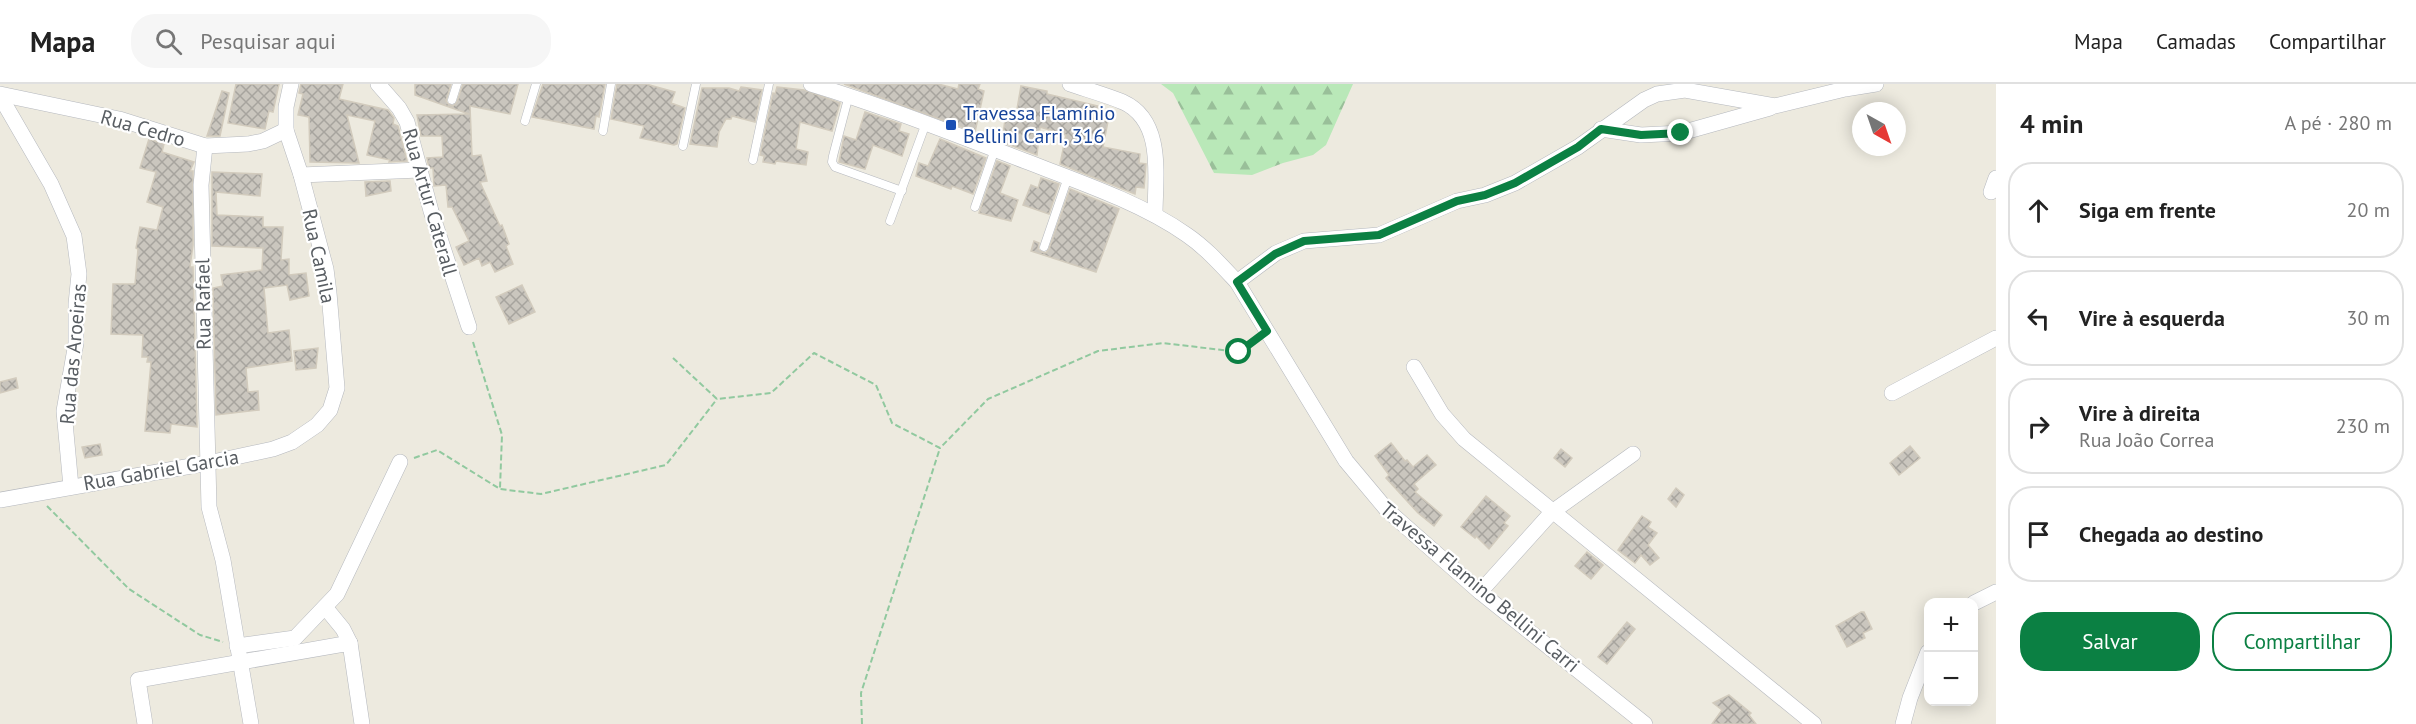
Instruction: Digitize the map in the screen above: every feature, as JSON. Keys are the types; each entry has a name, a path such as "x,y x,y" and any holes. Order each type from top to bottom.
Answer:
{"street":[{"name":"Rua Camila","path":"291,84 286,107 286,130 326,269 335,349 337,388 330,410 317,425"},
{"name":"Rua Artur Caterall","path":"378,84 403,114 449,269 469,327"},
{"name":"Travessa Flamino Bellini Carri","path":"811,84 849,95 1068,177 1155,215 1188,235 1215,258 1237,282 1346,461 1386,510 1480,592 1645,724"},
{"path":"1071,84 1124,103 1145,119 1155,148 1155,215"},
{"path":"1601,129 1641,135 1681,133 1775,106 1876,84"},
{"path":"1237,282 1275,254 1304,241 1379,235 1457,201 1485,195 1515,183 1578,147 1644,100 1671,91 1685,90 1775,106"},
{"name":"Rua Cedro","path":"0,95 119,119 206,146 248,144 262,141 286,130"},
{"name":"Rua das Aroeiras","path":"0,95 51,184 74,236 79,274 76,343 64,411 70,487"},
{"name":"Rua Rafael","path":"206,146 201,185 209,507 223,560 251,724"},
{"path":"300,175 420,170"},
{"path":"1892,393 1996,338"},
{"path":"1414,367 1442,414 1464,439 1814,724"},
{"name":"Rua Gabriel Garcia","path":"0,500 208,464 273,449 292,442 317,425"},
{"path":"1480,592 1552,512 1633,454"},
{"path":"237,646 295,638 338,594 400,462"},
{"path":"1978,601 1996,592"},
{"path":"325,607 343,629 350,643 362,724"},
{"path":"271,657 285,639"},
{"path":"145,724 138,680 350,643"},
{"path":"1903,724 1910,698 1924,664"}],"lane":[{"path":"452,100 457,84"},
{"path":"525,121 536,84"},
{"path":"603,131 611,84"},
{"path":"683,146 696,84"},
{"path":"753,160 769,84"},
{"path":"849,95 832,162 835,167 902,191"},
{"path":"890,221 926,123"},
{"path":"975,207 995,149"},
{"path":"1044,247 1068,177"}],"path":[{"path":"469,327 502,435 500,489"},
{"path":"862,724 861,693 940,448 988,399 1098,351 1163,343 1239,352 1267,331"},
{"path":"400,462 437,450 500,489 541,494 666,465 717,399 771,393 814,353 876,385 892,423 940,448"},
{"path":"673,358 717,399"},
{"path":"35,494 129,589 200,634 237,646"}],"green space":[{"path":"1161,84 1353,84 1326,145 1313,155 1252,175 1214,173 1173,93"}],"building":[{"path":"236,84 279,84 273,112 269,111 265,129 228,123"},
{"path":"301,84 343,84 339,99 388,110 394,118 393,124 398,126 407,161 389,162 390,160 367,155 375,121 347,115 359,163 310,162 309,117 298,115 303,94 299,93"},
{"path":"415,84 451,84 446,101 453,106 457,102 463,84 518,84 510,114 470,106 472,156 481,155 487,181 480,182 500,226 502,225 509,244 506,246 513,264 495,272 490,262 482,266 479,258 464,265 456,247 469,241 452,207 448,207 446,185 434,186 433,168 429,168 427,158 443,157 442,136 421,136 417,115 469,114 415,95"},
{"path":"543,84 605,84 599,117 596,116 594,129 532,117"},
{"path":"617,84 646,84 675,92 671,103 685,108 677,144 640,138 644,126 611,119"},
{"path":"844,84 938,84 958,89 959,84 980,84 978,89 984,91 975,132"},
{"path":"1021,86 1098,106 1095,119 1108,121 1103,147 1140,154 1139,163 1146,164 1144,188 1136,187 1135,194 1060,164 1066,135 1040,127 1037,155 999,141 1002,141 1006,113 1016,115"},
{"path":"741,87 762,90 755,122 732,116 731,119 726,119 719,132 717,147 690,144 702,88 729,88 739,91"},
{"path":"777,87 804,90 840,103 832,131 800,122 796,149 808,152 806,165 776,161 775,164 763,162 764,156 760,155 773,93 775,94"},
{"path":"222,91 229,93 220,136 207,136"},
{"path":"865,112 901,124 899,131 909,134 902,156 873,145 865,169 839,162 844,136 856,140"},
{"path":"149,139 164,144 162,152 194,162 190,171 193,171 193,245 190,267 193,267 197,427 171,424 170,433 145,431 151,362 147,362 148,357 142,357 143,335 111,334 113,284 135,284 138,249 136,248 140,227 157,230 163,207 147,202 156,172 140,168"},
{"path":"940,139 986,158 973,194 952,186 951,189 916,176 919,163 928,166"},
{"path":"997,161 1010,166 1000,193 1018,200 1011,221 979,213"},
{"path":"212,172 262,174 260,196 216,192 217,215 263,217 263,227 283,227 281,260 289,259 289,275 306,273 309,296 290,300 287,285 264,288 268,333 289,330 292,361 246,368 248,392 258,391 259,410 216,415 213,288 223,286 221,275 262,270 263,248 212,246"},
{"path":"1041,178 1059,184 1049,214 1023,205 1031,185 1038,188"},
{"path":"390,181 391,191 366,196 365,182"},
{"path":"1070,189 1119,209 1096,272 1031,251 1034,241 1039,243 1038,249 1042,252 1046,253 1049,249"},
{"path":"522,285 535,312 509,324 496,297"},
{"path":"318,348 316,368 296,370 294,351"},
{"path":"16,378 18,388 0,393 0,382"},
{"path":"1391,443 1405,461 1407,460 1413,467 1427,455 1436,465 1414,484 1418,489 1415,492 1442,515 1434,526 1418,513 1386,478 1389,475 1375,456"},
{"path":"100,444 102,455 85,458 82,447"},
{"path":"1910,446 1920,458 1899,475 1890,463"},
{"path":"1561,449 1572,458 1565,467 1554,458"},
{"path":"1676,488 1684,495 1676,507 1668,499"},
{"path":"1486,496 1510,516 1504,523 1508,526 1489,549 1476,536 1475,538 1461,527"},
{"path":"1642,516 1651,522 1648,527 1657,533 1648,545 1659,558 1650,565 1641,555 1635,563 1618,550"},
{"path":"1587,552 1603,565 1591,579 1575,566"},
{"path":"1864,612 1872,629 1863,633 1865,638 1847,647 1836,626"},
{"path":"1627,622 1635,629 1607,664 1598,657"},
{"path":"1729,695 1751,713 1749,715 1756,724 1712,724 1722,710 1713,703"}],"place":[{"name":"Travessa Flamínio Bellini Carri, 316","path":"951,125"}],"route":[{"path":"1239,352 1267,331 1237,282 1289,246 1324,238 1366,237 1394,230 1457,201 1485,195 1515,183 1578,147 1601,129 1641,135 1681,133"}]}
